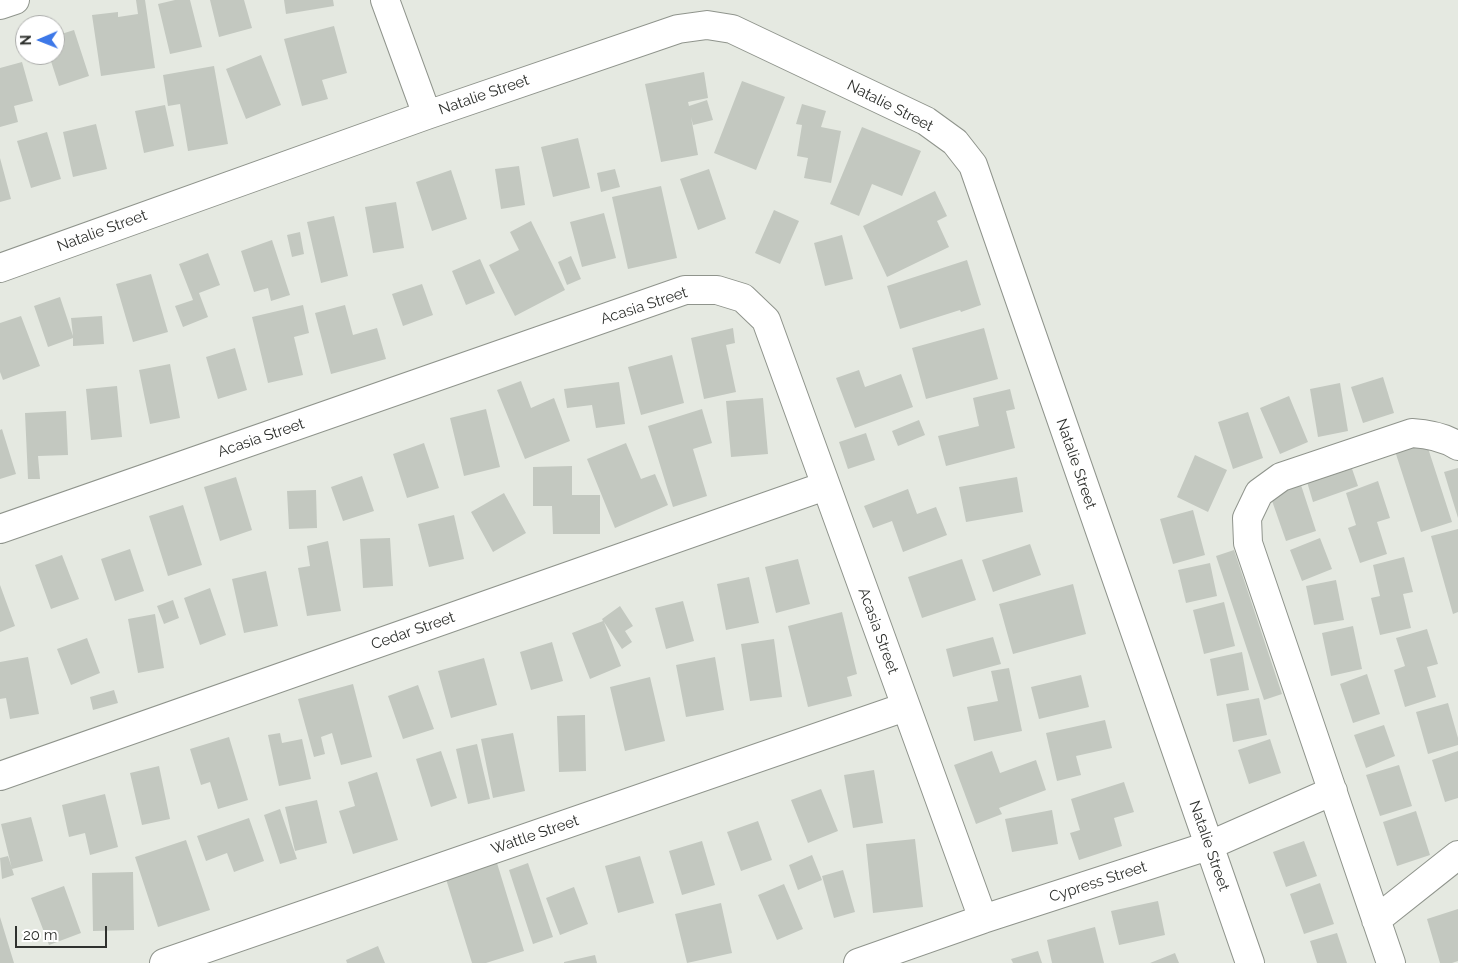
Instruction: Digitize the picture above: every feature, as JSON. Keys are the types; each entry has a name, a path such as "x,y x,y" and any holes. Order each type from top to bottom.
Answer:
{"street":[{"path":"0,5 15,0"},
{"path":"385,0 427,115"},
{"name":"Natalie Street","path":"0,268 427,115 678,29 707,25 732,29 926,121 955,142 973,165 1250,963"},
{"name":"Acasia Street","path":"0,529 685,290 717,290 743,298 766,320 983,919"},
{"path":"1392,963 1248,543 1247,518 1259,493 1281,477 1412,433 1430,434 1458,446"},
{"name":"Cedar Street","path":"0,776 825,486"},
{"name":"Wattle Street","path":"164,963 905,707"},
{"name":"Cypress Street","path":"858,963 983,919 1208,846 1333,791"},
{"path":"1376,920 1458,856"}],"building":[{"path":"136,0 145,0 155,68 101,76 92,15 118,12 118,17 138,14"},
{"path":"175,0 190,0 202,47 170,54 158,4"},
{"path":"210,0 244,0 252,28 219,37"},
{"path":"284,0 333,0 334,6 286,14"},
{"path":"334,26 347,73 322,80 328,99 302,106 284,39"},
{"path":"74,30 89,76 59,86 52,65 65,65 65,33"},
{"path":"261,55 281,105 246,119 226,69"},
{"path":"15,64 23,65 33,101 14,106 18,122 0,127 0,68"},
{"path":"214,66 228,144 188,151 180,104 168,106 163,75"},
{"path":"704,72 708,98 688,102 689,106 707,100 713,120 693,125 691,117 698,155 661,162 645,84"},
{"path":"742,81 785,97 756,170 714,153"},
{"path":"802,104 826,111 821,127 841,131 831,183 804,178 808,158 797,156 802,125 796,124"},
{"path":"165,105 174,146 144,153 135,111"},
{"path":"96,124 107,169 73,177 63,132"},
{"path":"862,127 921,151 902,196 872,184 859,216 830,204"},
{"path":"47,132 61,179 31,188 17,141"},
{"path":"578,138 590,188 553,197 541,147"},
{"path":"0,158 11,199 0,202"},
{"path":"519,166 525,205 501,209 495,169"},
{"path":"615,169 620,187 601,192 597,173"},
{"path":"709,169 726,219 698,230 680,179"},
{"path":"451,170 467,219 432,231 416,182"},
{"path":"661,186 677,258 628,269 612,197"},
{"path":"935,191 947,216 937,221 949,247 887,277 863,226"},
{"path":"396,202 404,248 373,253 365,207"},
{"path":"774,210 799,221 780,264 755,253"},
{"path":"604,213 616,258 582,267 570,222"},
{"path":"334,216 348,276 321,283 307,222"},
{"path":"531,221 565,290 515,316 489,265 519,250 510,232"},
{"path":"300,232 304,254 292,257 287,235"},
{"path":"842,235 853,279 825,286 814,243"},
{"path":"272,240 290,295 271,301 268,288 254,292 241,251"},
{"path":"208,253 220,285 199,293 208,317 183,327 175,306 193,300 179,264"},
{"path":"571,256 581,279 567,285 558,262"},
{"path":"480,259 495,293 466,305 452,271"},
{"path":"967,260 981,305 900,329 887,286"},
{"path":"151,274 168,332 133,342 116,284"},
{"path":"422,284 433,315 403,326 392,294"},
{"path":"60,297 73,336 71,318 102,316 104,344 73,346 73,338 48,347 34,306"},
{"path":"303,305 309,333 294,337 303,375 268,383 252,317"},
{"path":"345,305 353,335 377,328 386,359 331,374 315,313"},
{"path":"21,316 40,366 3,380 0,372 0,323"},
{"path":"733,328 735,343 726,345 736,392 704,399 691,338"},
{"path":"984,328 998,379 926,399 912,348"},
{"path":"235,348 247,390 218,399 206,357"},
{"path":"672,355 684,403 641,415 628,367"},
{"path":"170,364 180,418 150,424 139,370"},
{"path":"859,370 865,387 901,374 913,407 855,428 836,378"},
{"path":"1383,377 1394,413 1363,423 1351,387"},
{"path":"521,381 531,408 554,398 570,441 525,459 497,390"},
{"path":"619,382 625,424 596,428 592,405 567,408 564,389"},
{"path":"1340,383 1348,431 1318,437 1310,389"},
{"path":"117,386 122,437 91,440 86,389"},
{"path":"1010,389 1015,409 1006,411 1015,448 946,466 938,436 979,426 973,398"},
{"path":"1289,396 1308,442 1280,454 1260,408"},
{"path":"763,398 768,454 731,457 726,401"},
{"path":"486,409 500,467 464,476 450,418"},
{"path":"702,409 712,443 693,449 707,496 673,507 648,426"},
{"path":"66,411 68,455 38,456 40,479 28,479 25,413"},
{"path":"1248,412 1263,458 1233,469 1218,422"},
{"path":"919,420 925,435 898,446 892,431"},
{"path":"2,429 16,474 0,479 0,430"},
{"path":"866,433 875,460 848,469 839,442"},
{"path":"1426,442 1452,522 1421,532 1395,451"},
{"path":"424,443 439,488 407,498 393,454"},
{"path":"626,443 641,479 655,474 668,505 615,528 587,459"},
{"path":"1195,455 1227,470 1208,512 1177,497"},
{"path":"1349,460 1358,486 1313,502 1305,475"},
{"path":"572,466 572,495 600,495 600,534 553,534 552,506 533,506 533,467"},
{"path":"1458,468 1458,518 1444,472"},
{"path":"362,476 374,511 343,521 331,487"},
{"path":"236,477 252,530 220,541 204,487"},
{"path":"1017,477 1023,512 966,522 959,487"},
{"path":"1378,481 1390,518 1377,522 1387,554 1360,563 1348,528 1356,525 1346,493"},
{"path":"1301,485 1316,531 1286,541 1270,495"},
{"path":"908,489 917,514 936,507 947,535 903,552 892,521 873,528 864,506"},
{"path":"316,490 317,528 289,529 287,491"},
{"path":"504,493 526,533 493,552 471,512"},
{"path":"183,505 202,565 168,576 149,516"},
{"path":"1193,510 1205,555 1173,564 1160,519"},
{"path":"454,515 464,559 429,567 418,524"},
{"path":"1458,529 1458,612 1453,614 1431,536"},
{"path":"390,538 393,586 363,588 360,539"},
{"path":"1320,538 1332,569 1302,581 1290,550"},
{"path":"328,541 341,611 307,616 298,568 310,566 307,546"},
{"path":"1030,544 1041,575 993,592 982,560"},
{"path":"130,549 144,591 115,601 101,559"},
{"path":"1234,550 1282,694 1264,700 1216,556"},
{"path":"62,555 79,599 51,609 35,565"},
{"path":"1404,557 1413,592 1403,594 1411,628 1380,635 1371,598 1380,596 1373,565"},
{"path":"798,559 810,604 776,613 765,567"},
{"path":"962,559 976,600 922,618 908,577"},
{"path":"1210,563 1217,596 1186,603 1178,570"},
{"path":"266,571 278,626 244,633 232,579"},
{"path":"749,577 759,623 726,630 717,584"},
{"path":"1336,580 1344,620 1314,625 1306,586"},
{"path":"1073,584 1086,634 1013,654 999,604"},
{"path":"0,585 15,626 0,632"},
{"path":"210,588 226,635 200,645 184,598"},
{"path":"173,600 179,618 164,624 157,606"},
{"path":"683,601 694,641 666,649 655,608"},
{"path":"1224,602 1235,646 1204,654 1193,610"},
{"path":"620,606 633,626 625,631 632,642 622,649 604,622 621,666 590,679 572,633 603,621 602,619"},
{"path":"842,612 857,674 847,677 852,696 808,707 788,626"},
{"path":"155,614 164,668 138,673 128,619"},
{"path":"1353,626 1362,669 1331,676 1322,633"},
{"path":"1427,629 1438,664 1427,667 1436,697 1405,707 1394,670 1405,666 1396,638"},
{"path":"993,637 1001,664 953,677 946,649"},
{"path":"87,638 100,673 71,685 57,649"},
{"path":"774,639 782,697 750,701 741,644"},
{"path":"552,642 563,681 531,690 520,652"},
{"path":"1242,652 1249,690 1217,696 1210,659"},
{"path":"28,657 39,714 10,719 6,698 0,699 0,662"},
{"path":"715,657 724,710 686,717 676,665"},
{"path":"484,658 497,705 451,718 438,671"},
{"path":"1009,668 1022,731 974,741 967,707 998,701 991,671"},
{"path":"1367,674 1380,714 1353,723 1340,684"},
{"path":"1081,675 1089,707 1039,719 1031,687"},
{"path":"650,677 665,741 625,751 610,687"},
{"path":"353,684 372,757 341,765 332,733 321,737 325,754 314,757 298,699"},
{"path":"418,685 434,729 403,739 388,696"},
{"path":"114,690 118,703 93,710 90,697"},
{"path":"1259,698 1267,735 1233,742 1226,704"},
{"path":"1448,703 1458,738 1458,745 1428,754 1416,712"},
{"path":"585,715 586,771 559,772 557,716"},
{"path":"1105,720 1112,748 1076,756 1081,775 1057,781 1046,733"},
{"path":"1384,725 1395,756 1366,768 1354,735"},
{"path":"280,733 282,743 302,739 311,779 279,786 268,735"},
{"path":"513,733 525,791 493,798 481,739"},
{"path":"229,737 248,800 218,809 210,782 201,785 190,749"},
{"path":"1270,739 1281,773 1249,784 1238,750"},
{"path":"477,744 490,799 468,804 456,749"},
{"path":"441,751 457,798 431,807 416,759"},
{"path":"992,751 1000,773 1036,760 1046,790 999,808 1002,814 976,824 954,765"},
{"path":"1458,751 1458,798 1445,802 1432,760"},
{"path":"1399,765 1412,806 1380,816 1366,775"},
{"path":"159,766 170,819 142,825 130,773"},
{"path":"874,770 883,823 853,828 844,775"},
{"path":"377,772 398,840 353,854 339,811 355,806 348,782"},
{"path":"1124,782 1134,812 1114,818 1122,846 1079,860 1070,833 1080,830 1071,799"},
{"path":"821,789 838,831 808,843 791,800"},
{"path":"105,794 118,847 90,855 85,833 69,837 62,805"},
{"path":"317,800 327,843 295,851 285,807"},
{"path":"280,809 297,859 280,864 264,815"},
{"path":"1052,810 1058,844 1012,852 1005,819"},
{"path":"1416,811 1430,855 1397,866 1383,822"},
{"path":"31,817 43,861 12,869 1,824"},
{"path":"249,818 264,861 234,872 227,853 206,861 197,836"},
{"path":"758,821 772,860 741,871 727,832"},
{"path":"915,839 923,907 873,913 866,844"},
{"path":"186,840 210,910 158,927 135,857"},
{"path":"702,841 715,885 682,895 669,851"},
{"path":"1304,841 1317,876 1286,887 1273,852"},
{"path":"812,855 822,880 798,890 789,865"},
{"path":"8,856 14,875 2,879 0,858"},
{"path":"640,856 654,903 618,913 605,866"},
{"path":"497,863 524,951 486,963 472,963 446,879"},
{"path":"528,863 553,937 533,944 509,870"},
{"path":"843,870 855,912 834,918 822,876"},
{"path":"133,872 134,930 93,931 92,873"},
{"path":"1320,883 1334,924 1304,934 1290,894"},
{"path":"784,884 803,929 777,940 758,895"},
{"path":"64,886 81,933 49,945 31,898"},
{"path":"574,887 588,924 560,935 546,898"},
{"path":"1158,901 1165,935 1119,945 1111,911"},
{"path":"721,903 732,953 687,963 675,914"},
{"path":"1458,909 1458,961 1440,963 1427,919"},
{"path":"0,917 14,963 0,963"},
{"path":"1095,927 1104,963 1052,963 1047,940"},
{"path":"1337,933 1347,963 1317,963 1310,941"},
{"path":"378,946 385,963 347,963 346,960"},
{"path":"1038,951 1042,963 1013,963 1011,959"},
{"path":"1175,953 1179,963 1150,963"},
{"path":"595,955 597,963 564,963 564,962"}]}
